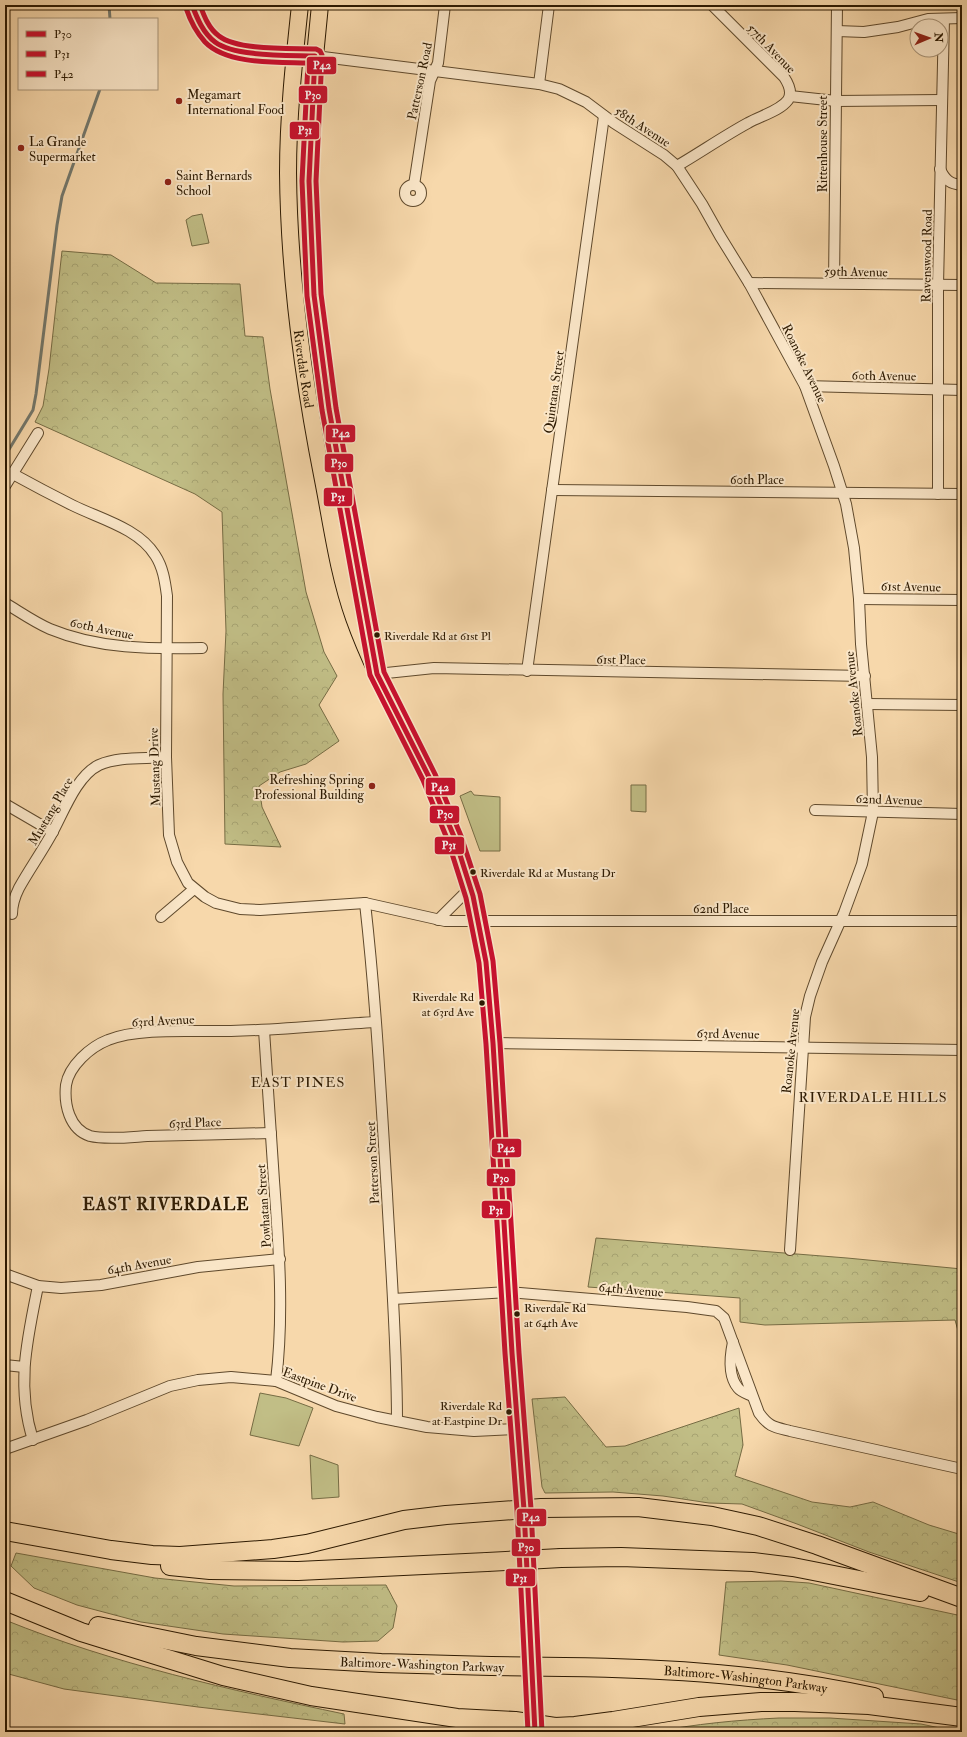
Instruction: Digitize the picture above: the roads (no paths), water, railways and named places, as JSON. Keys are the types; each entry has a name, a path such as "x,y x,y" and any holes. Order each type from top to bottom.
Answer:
{"highway":[{"path":"5,1531 111,1550 152,1555 210,1555 273,1550 307,1544 404,1520 468,1513 608,1506 638,1507 712,1516 751,1524 788,1535 962,1598"},
{"path":"5,1538 83,1556 210,1570 298,1571 561,1558 665,1558 753,1562 793,1567 902,1588 930,1595 962,1606"},
{"path":"5,1600 88,1634 186,1665 261,1685 350,1703 457,1718 515,1721 534,1728 613,1722 687,1708 761,1702 869,1705 962,1717"},
{"name":"Baltimore-Washington Parkway","path":"5,1600 107,1629 237,1652 335,1661 674,1670 773,1679 835,1688 962,1717"}],"main road":[{"name":"Riverdale Road","path":"300,5 295,55 289,157 290,224 294,286 309,400 341,574 355,618 378,674 438,798 455,839 479,921 486,962 493,1043 517,1429 524,1510 534,1728"},
{"name":"Riverdale Road","path":"320,5 315,56 309,181 314,295 333,434 378,674"}],"street":[{"path":"192,5 207,33 220,46 244,52 315,56"},
{"name":"Patterson Road","path":"414,185 430,81 438,63 445,5"},
{"path":"539,84 549,5"},
{"name":"57th Avenue","path":"712,5 784,77 789,84 790,96"},
{"name":"Rittenhouse Street","path":"834,283 837,5"},
{"path":"949,19 962,18"},
{"path":"836,31 864,32 893,28 909,24"},
{"name":"58th Avenue","path":"315,56 539,84 572,94 664,154 677,166"},
{"name":"Ravenswood Road","path":"938,494 938,285 943,58"},
{"path":"677,166 749,122 779,107 788,100 790,96 836,101 942,100"},
{"name":"Quintana Street","path":"527,671 604,116"},
{"name":"Roanoke Avenue","path":"677,166 702,204 749,283 805,386 834,466 851,527 859,598 861,644 868,704 873,778 873,812 862,864 840,922 825,955 810,996 805,1018 790,1250"},
{"path":"940,169 946,180 950,183 962,185"},
{"name":"59th Avenue","path":"749,283 962,285"},
{"name":"60th Avenue","path":"805,386 962,390"},
{"path":"5,486 38,433"},
{"name":"Mustang Drive","path":"13,474 73,505 129,531 148,546 155,555 164,575 167,596 166,757 169,826 172,848 183,875 194,889 216,903 240,909 365,904 438,920 479,921"},
{"name":"60th Place","path":"552,490 962,494"},
{"name":"61st Avenue","path":"859,598 962,600"},
{"name":"60th Avenue","path":"5,603 38,623 65,634 113,645 166,649 202,648"},
{"name":"61st Place","path":"378,674 434,668 527,671 865,676"},
{"path":"868,704 962,705"},
{"name":"Mustang Place","path":"12,914 12,906 19,888 53,832 72,795 84,779 98,766 117,760 166,757"},
{"path":"5,804 53,832"},
{"name":"62nd Avenue","path":"815,810 962,814"},
{"path":"438,920 470,888"},
{"path":"161,917 194,889"},
{"name":"Patterson Street","path":"365,904 372,964 376,1022 393,1299 397,1377 397,1421"},
{"name":"62nd Place","path":"479,921 962,921"},
{"name":"63rd Avenue","path":"121,1137 95,1136 84,1133 77,1128 71,1119 65,1096 70,1073 79,1062 97,1046 108,1040 134,1034 264,1030 376,1022"},
{"name":"Powhatan Street","path":"264,1030 280,1259 281,1306 276,1381"},
{"name":"63rd Avenue","path":"493,1043 962,1050"},
{"name":"63rd Place","path":"121,1137 271,1133"},
{"name":"64th Avenue","path":"5,1274 38,1286 60,1288 101,1284 198,1267 280,1259"},
{"path":"33,1440 26,1402 24,1367 38,1286"},
{"name":"64th Avenue","path":"393,1299 508,1292 687,1307 716,1311 724,1318 733,1342 730,1355 732,1376 739,1389 752,1396 759,1413 766,1423 772,1426 875,1451 962,1469"},
{"path":"5,1365 24,1367"},
{"name":"Eastpine Drive","path":"5,1449 33,1440 170,1386 198,1380 232,1377 276,1381 336,1406 397,1421 445,1430 474,1431 517,1429"}],"waterway":[{"path":"109,5 110,18"},
{"path":"5,456 33,410 62,196 100,90"}],"place":[{"name":"Megamart International Food","path":"179,101"},
{"name":"La Grande Supermarket","path":"21,148"},
{"name":"Saint Bernards School","path":"168,182"},
{"name":"Riverdale Rd at 61st Pl","path":"377,635"},
{"name":"Refreshing Spring Professional Building","path":"372,786"},
{"name":"Riverdale Rd at Mustang Dr","path":"473,872"},
{"name":"Riverdale Rd at 63rd Ave","path":"482,1003"},
{"name":"Riverdale Rd at 64th Ave","path":"517,1314"},
{"name":"Riverdale Rd at Eastpine Dr","path":"509,1412"}],"district":[{"name":"EAST PINES","path":"298,1082"},
{"name":"RIVERDALE HILLS","path":"873,1097"},
{"name":"EAST RIVERDALE","path":"166,1204"}]}
